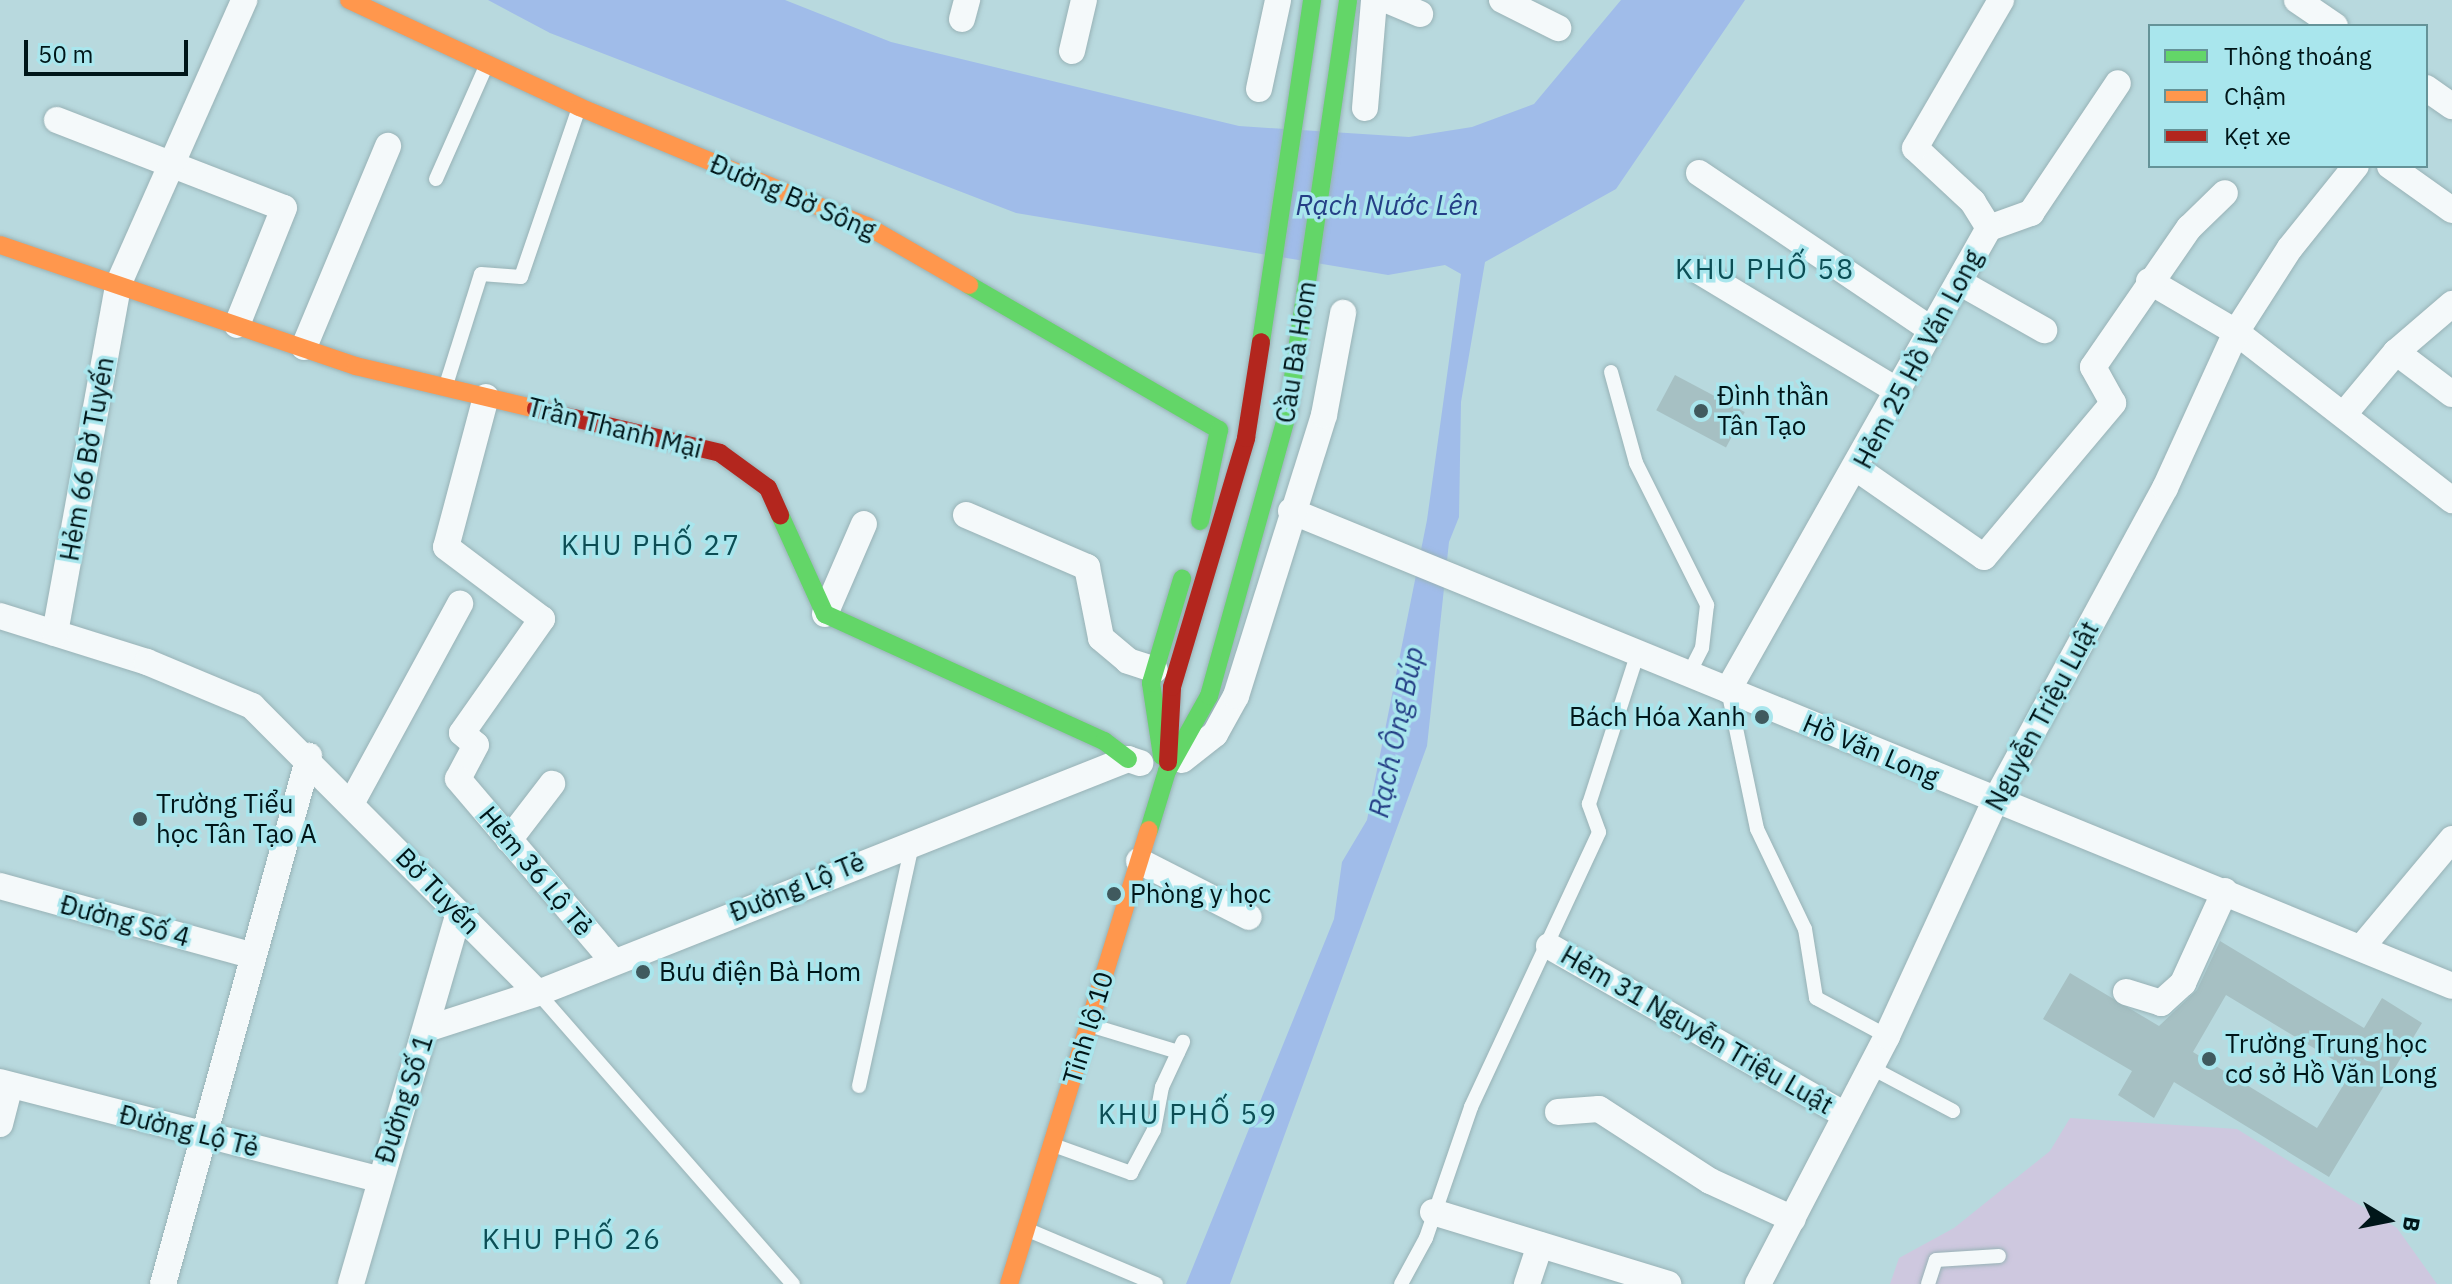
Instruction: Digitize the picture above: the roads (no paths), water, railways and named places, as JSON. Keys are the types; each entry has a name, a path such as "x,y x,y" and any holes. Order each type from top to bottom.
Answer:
{"street":[{"name":"Hẻm 66 Bờ Tuyến","path":"55,633 118,285 244,0"},
{"name":"Đường Bờ Sông","path":"349,0 579,107 867,226 1219,430"},
{"path":"1072,51 1084,0"},
{"path":"1259,89 1278,0"},
{"name":"Cầu Bà Hom","path":"1164,678 1246,438 1312,0"},
{"name":"Cầu Bà Hom","path":"1209,696 1288,412 1348,0"},
{"path":"1365,108 1374,0"},
{"path":"1387,0 1420,14"},
{"path":"1502,0 1558,28"},
{"name":"Hẻm 25 Hồ Văn Long","path":"1728,690 1859,470 1898,391 1989,228 1973,202 1915,148 2001,0"},
{"path":"2297,0 2332,24"},
{"path":"1989,228 2031,213 2118,83"},
{"path":"2428,89 2452,106"},
{"path":"57,120 284,208 237,325"},
{"path":"304,347 388,146"},
{"name":"Nguyễn Triệu Luật","path":"1758,1284 1887,1036 1995,801 2165,488 2236,332 2290,248 2354,168"},
{"path":"2393,168 2452,210"},
{"path":"1699,173 1932,330"},
{"path":"1859,470 1984,557 2113,403 2093,367 2149,281 2225,193"},
{"name":"Trần Thanh Mại","path":"1,247 304,347 446,387 720,453 768,488 825,614"},
{"path":"1699,271 1898,391"},
{"path":"2149,281 2236,332 2345,413 2452,500"},
{"path":"1959,282 2044,330"},
{"path":"2345,413 2396,352 2452,304"},
{"path":"864,524 825,614 1090,734 1128,759 1167,771 1215,734 1231,709 1291,511 1329,399 1343,313"},
{"path":"2396,352 2452,394"},
{"name":"Hẻm 36 Lộ Tẻ","path":"486,397 446,547 542,619 462,733 476,745 458,779 614,962"},
{"name":"Tỉnh lộ 10","path":"1167,771 1164,678 1210,487 1219,430"},
{"name":"Hồ Văn Long","path":"1291,511 2452,986"},
{"path":"966,515 1087,567 1101,638 1128,661 1164,678"},
{"path":"352,802 460,604"},
{"name":"Bờ Tuyến","path":"0,616 55,633 252,706 309,756 538,993"},
{"name":"Tỉnh lộ 10","path":"1009,1284 1167,771 1209,696"},
{"path":"163,1284 250,955 309,756"},
{"name":"Đường Lộ Tẻ","path":"427,1029 538,993 912,840 1128,759"},
{"path":"509,840 552,784"},
{"path":"2361,948 2452,839"},
{"path":"1139,861 1249,917"},
{"name":"Đường Số 4","path":"0,886 250,955"},
{"path":"2126,992 2161,1003 2183,983 2225,891"},
{"name":"Đường Số 1","path":"351,1284 378,1179 427,1029 459,913"},
{"name":"Hẻm 31 Nguyễn Triệu Luật","path":"1549,946 1845,1115"},
{"path":"0,1124 5,1084"},
{"name":"Đường Lộ Tẻ","path":"5,1084 378,1179"},
{"path":"1558,1112 1599,1109 1710,1181 1793,1219"},
{"path":"1433,1212 1668,1284"},
{"path":"1527,1284 1540,1245"}],"lane":[{"path":"436,179 487,64"},
{"path":"446,387 481,274 521,277 579,107"},
{"path":"1611,372 1636,463 1707,605 1702,648 1688,676"},
{"path":"1401,1284 1433,1212 1471,1107 1549,946 1599,832 1589,804 1637,655"},
{"path":"1728,690 1749,802 1805,929 1816,998 1887,1036"},
{"path":"859,1086 912,840"},
{"name":"Bờ Tuyến","path":"538,993 793,1284"},
{"path":"1052,1144 1131,1173 1154,1130 1181,1047 1089,1024"},
{"path":"1870,1067 1953,1111"},
{"path":"1025,1230 1156,1284"},
{"path":"1928,1284 1936,1260 1999,1256"}],"water":[{"name":"Rạch Nước Lên","path":"488,0 785,0 891,42 1239,126 1409,137 1472,127 1534,104 1621,0 1745,0 1616,189 1485,262 1461,402 1459,517 1449,542 1427,746 1230,1284 1186,1284 1334,919 1342,862 1367,820 1427,520 1461,274 1445,265 1388,275 1016,213 550,33"}],"place":[{"name":"Đình thần Tân Tạo","path":"1701,411"},
{"name":"Bách Hóa Xanh","path":"1762,717"},
{"name":"Trường Tiểu học Tân Tạo A","path":"140,819"},
{"name":"Phòng y học","path":"1114,894"},
{"name":"Bưu điện Bà Hom","path":"643,972"},
{"name":"Trường Trung học cơ sở Hồ Văn Long","path":"2209,1059"}],"district":[{"name":"KHU PHỐ 58","path":"1765,269"},
{"name":"KHU PHỐ 27","path":"651,545"},
{"name":"KHU PHỐ 59","path":"1188,1114"},
{"name":"KHU PHỐ 26","path":"572,1239"}],"water label":[{"name":"Rạch Ông Búp","path":"1396,732"}]}
